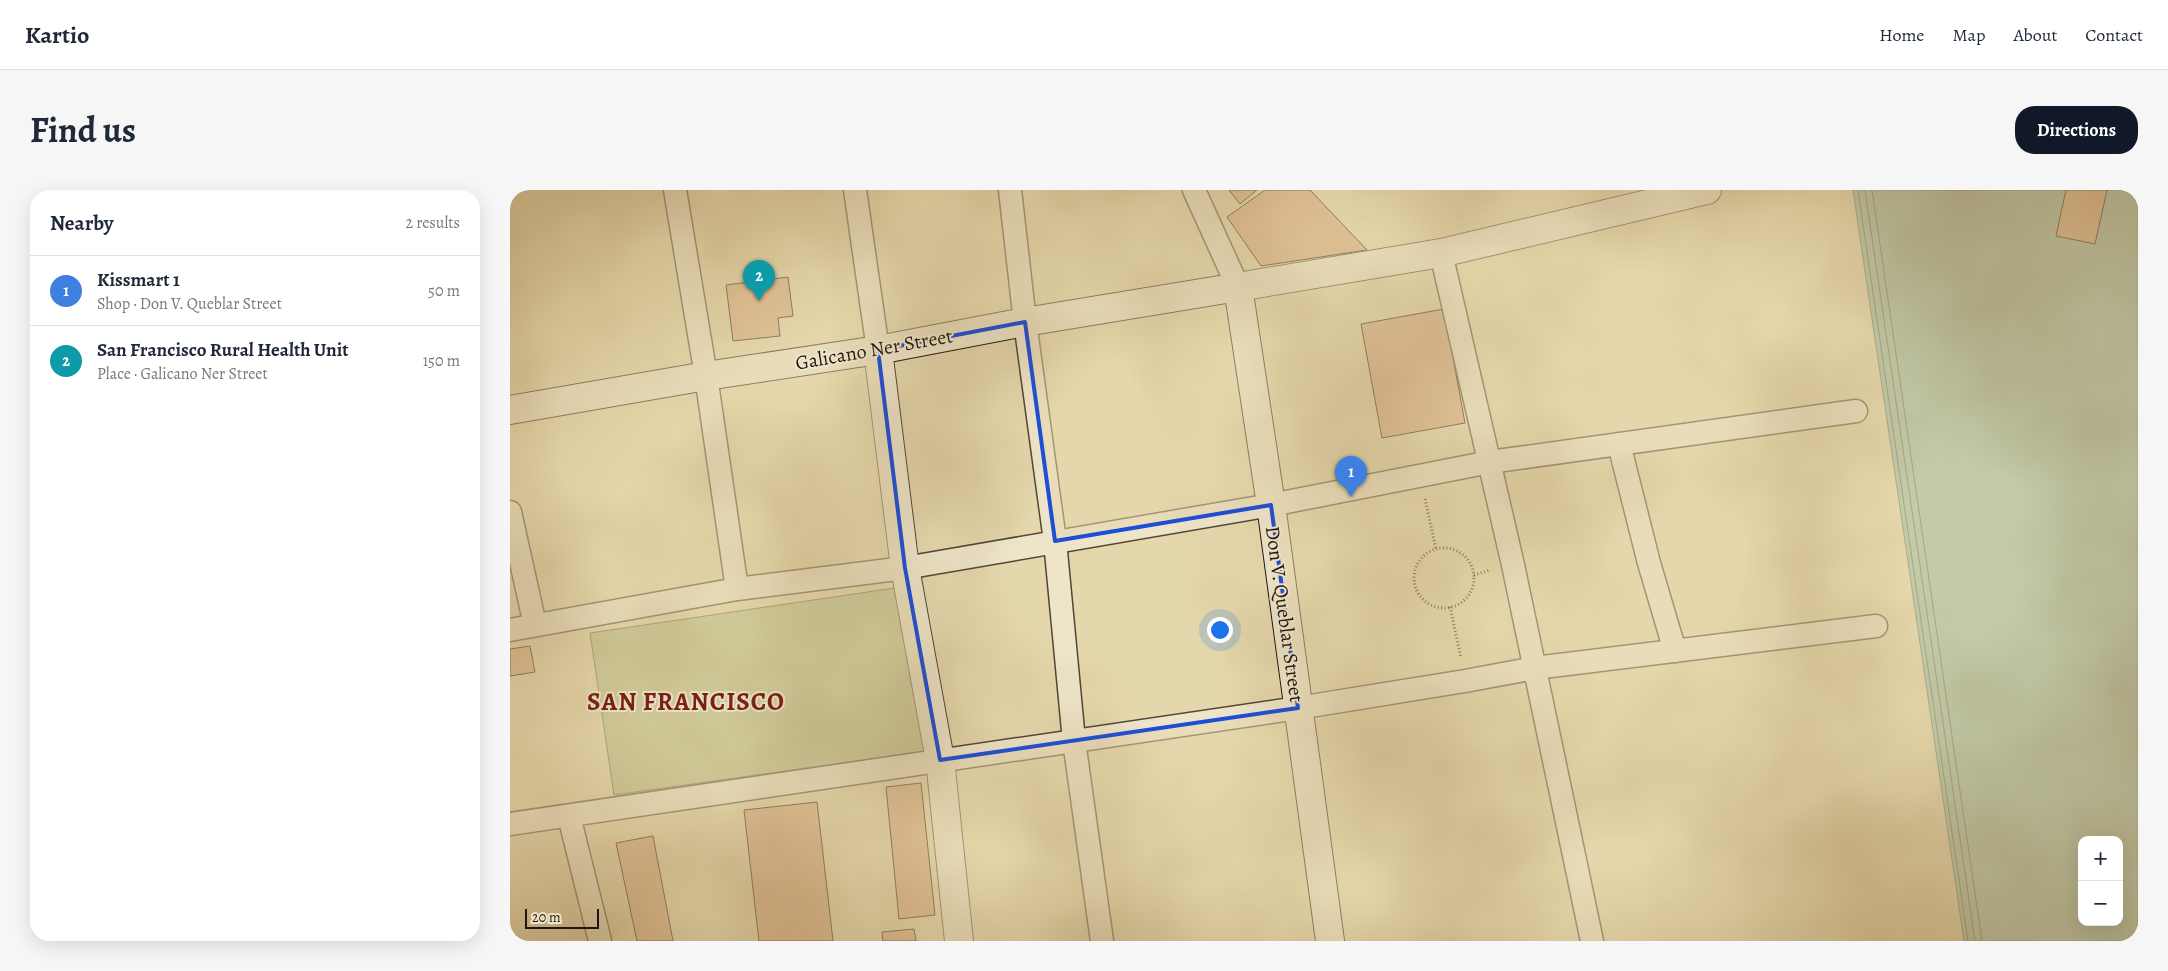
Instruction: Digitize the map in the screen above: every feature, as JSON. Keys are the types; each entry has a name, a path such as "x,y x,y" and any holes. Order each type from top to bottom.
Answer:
{"main road":[{"name":"Galicano Ner Street","path":"510,410 706,376 878,350 1025,322 1441,253 1707,190"},
{"name":"Don V. Queblar Street","path":"1238,287 1271,505 1330,941"},
{"path":"878,350 905,568 940,760 959,941"}],"street":[{"path":"675,190 706,376 737,589"},
{"path":"856,190 878,350"},
{"path":"1010,190 1025,322 1055,540 1074,741 1102,941"},
{"path":"1194,190 1238,287"},
{"path":"1441,253 1490,462 1592,941"},
{"path":"510,630 737,589 905,568 1055,540 1271,505 1490,462 1856,411"},
{"path":"1619,444 1649,563 1675,651"},
{"path":"510,512 535,625"},
{"path":"510,824 1298,708 1535,668 1876,626"},
{"path":"570,816 600,941"}],"path":[{"path":"1420,476 1436,549"},
{"path":"1446,548 1464,556 1471,565 1474,574 1474,585 1470,594 1463,602 1450,607 1436,607 1428,603 1420,597 1416,589 1415,570 1419,562 1426,554 1436,549 1446,548"},
{"path":"1450,607 1465,681"}],"highlighted area":[{"path":"1025,322 1055,541 1271,505 1298,708 940,760 905,568 878,350"}],"green space":[{"path":"908,586 928,751 614,795 590,633"}],"water":[{"path":"1853,190 2138,190 2138,941 1964,941"}],"building":[{"path":"1229,190 1257,190 1240,204"},
{"path":"1265,190 1310,190 1367,250 1261,266 1227,217"},
{"path":"2066,190 2107,190 2095,244 2056,236"},
{"path":"788,277 793,316 778,318 780,336 733,341 726,285"},
{"path":"1444,309 1465,423 1382,438 1361,324"},
{"path":"530,646 535,672 510,676 510,649"},
{"path":"921,783 935,915 899,919 886,787"},
{"path":"817,802 833,941 759,941 744,810"},
{"path":"653,836 673,941 637,941 616,843"},
{"path":"914,929 916,941 883,941 882,932"}],"place":[{"name":"San Francisco Rural Health Unit","path":"759,301"},
{"name":"Kissmart 1","path":"1351,497"}],"district":[{"name":"SAN FRANCISCO","path":"686,701"}]}
